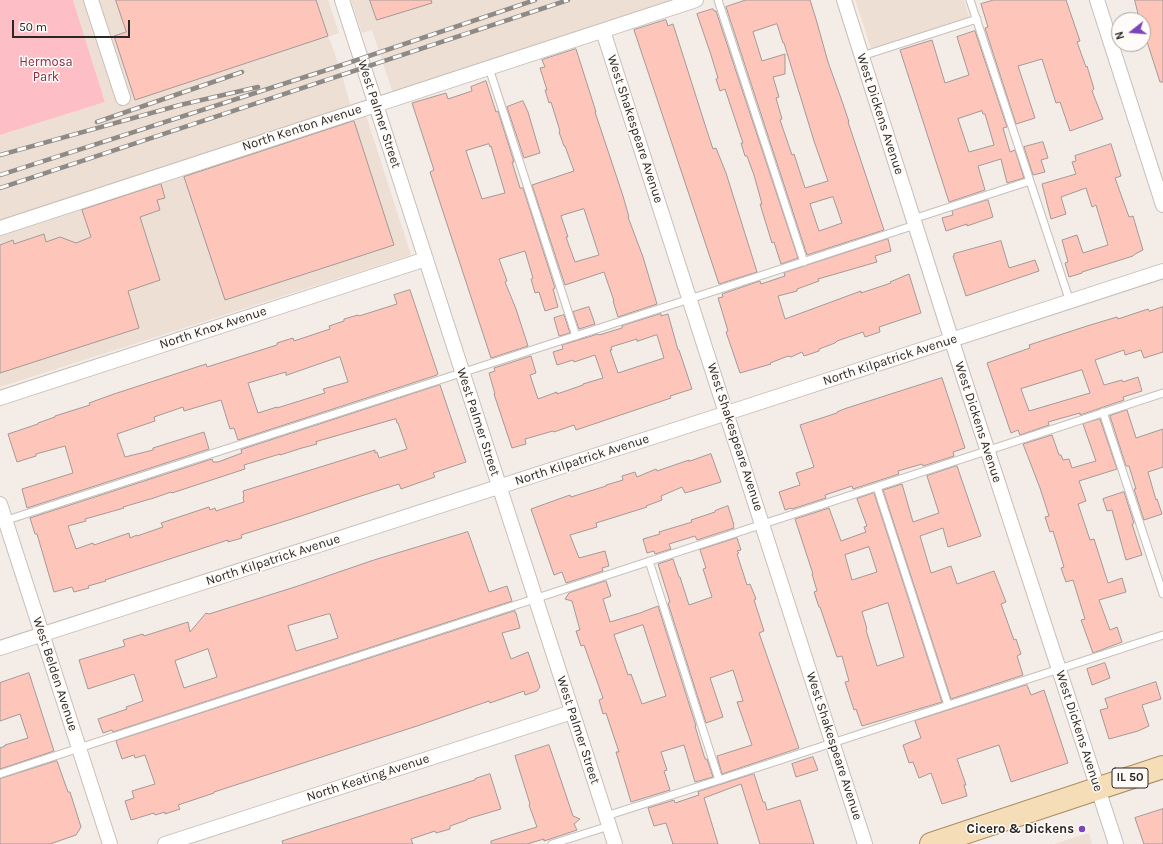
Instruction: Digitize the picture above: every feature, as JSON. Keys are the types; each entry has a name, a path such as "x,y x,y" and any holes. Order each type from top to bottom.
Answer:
{"main road":[{"name":"IL 50","path":"931,844 1163,767"}],"street":[{"path":"91,0 123,98"},
{"name":"West Palmer Street","path":"342,0 615,844"},
{"name":"North Kenton Avenue","path":"0,228 696,0"},
{"name":"West Dickens Avenue","path":"844,0 952,340 1116,844"},
{"path":"1096,0 1163,205"},
{"name":"West Shakespeare Avenue","path":"603,30 865,844"},
{"name":"North Knox Avenue","path":"0,398 426,259"},
{"name":"North Kilpatrick Avenue","path":"0,648 1163,271"},
{"name":"West Belden Avenue","path":"0,504 3,521 110,844"},
{"name":"North Keating Avenue","path":"165,844 572,712"}],"lane":[{"path":"718,0 804,262"},
{"path":"970,0 1070,302"},
{"path":"862,56 977,19"},
{"path":"489,68 576,336"},
{"path":"3,521 804,262 1030,181"},
{"path":"0,774 1163,393"},
{"path":"1103,412 1163,594"},
{"path":"877,487 948,705"},
{"path":"649,561 719,780"},
{"path":"552,844 607,821 719,780 1163,635"}],"shaded area":[{"path":"73,0 328,0 339,33 328,37 332,45 351,107 362,103 411,255 0,387 0,135 105,102"},
{"path":"351,0 674,0 393,93 372,30 362,33"},
{"path":"855,0 964,0 970,20 872,51"},
{"path":"1089,833 1092,844 1054,844"}],"green space":[{"name":"Hermosa Park","path":"0,0 73,0 105,102 0,135"}],"building":[{"path":"116,0 316,0 328,36 135,100 114,36 126,32"},
{"path":"370,0 431,0 432,3 377,20"},
{"path":"746,0 810,0 828,62 884,230 807,255 726,7","holes":["777,24 828,181 805,188 794,154 792,155 780,120 782,119 776,98 779,97 773,77 785,74 785,54 762,61 753,32","833,197 842,223 819,231 810,204"]},
{"path":"994,0 1066,0 1080,41 1077,42 1086,67 1087,66 1094,89 1092,91 1103,119 1070,131 1060,102 1056,103 1042,59 1018,66 1035,118 1016,124 985,28 988,27 981,4"},
{"path":"1135,0 1163,0 1163,82 1160,82 1150,52 1151,12 1138,12"},
{"path":"713,9 716,11 798,258 781,264 774,242 772,243 760,204 762,204 754,175 747,156 745,156 741,143 743,143 725,89 720,91 716,79 718,78 697,14"},
{"path":"666,20 668,26 673,24 713,149 716,148 726,173 757,272 719,284 634,30"},
{"path":"975,31 1007,127 1003,128 1010,152 1015,150 1024,178 1007,183 1001,159 978,166 985,190 949,202 900,50 932,40 945,83 969,75 957,37","holes":["982,111 983,114 985,114 994,145 969,152 958,119"]},
{"path":"576,49 623,196 628,217 643,257 657,304 618,317 604,272 565,285 532,185 574,171 559,132 560,131 551,102 549,103 545,90 547,90 540,68 545,67 542,60","holes":["584,209 599,255 575,262 566,237 568,237 561,216"]},
{"path":"486,81 496,112 498,111 514,162 512,162 520,188 523,188 555,288 553,289 558,307 545,311 539,292 535,293 531,279 533,278 525,251 499,259 507,281 505,282 516,309 528,346 491,358 430,172 434,170 412,103 446,93 448,99 472,91 471,87","holes":["489,144 490,147 491,146 505,193 482,199 466,151"]},
{"path":"523,101 528,112 540,153 524,158 507,107"},
{"path":"354,121 394,245 225,300 184,177"},
{"path":"1043,142 1048,158 1041,160 1045,172 1033,175 1024,147"},
{"path":"1111,144 1121,176 1115,178 1129,217 1133,216 1143,250 1133,256 1069,277 1065,263 1068,262 1062,240 1077,235 1083,253 1108,245 1096,205 1092,207 1086,188 1061,197 1066,214 1051,219 1042,184 1076,174 1072,162 1076,161 1075,156"},
{"path":"161,184 165,198 157,200 160,210 140,217 160,280 128,291 139,328 0,373 0,245 13,240 14,244 44,234 46,242 60,237 76,243 91,237 82,210"},
{"path":"988,200 993,217 967,226 967,224 946,231 942,218 953,215 952,211"},
{"path":"888,239 891,251 875,256 877,262 818,279 819,281 797,289 797,291 778,296 785,319 861,291 861,293 891,283 890,282 909,274 921,313 879,327 880,332 865,337 863,332 837,341 819,349 819,351 804,356 802,352 770,363 771,364 740,373 726,332 728,331 718,298 723,297 722,294 760,281 761,284 785,276 784,273"},
{"path":"1001,241 1009,268 1035,260 1039,271 966,296 953,256 954,254"},
{"path":"410,290 438,374 437,375 238,440 234,428 230,429 221,400 184,411 183,407 154,417 155,421 117,434 125,457 153,450 153,448 204,432 209,449 27,508 22,489 73,473 65,446 36,454 36,456 17,462 8,434 38,424 55,416 90,405 89,403 114,394 206,364 207,367 277,345 277,343 293,338 294,341 330,329 329,326 344,321 344,319 397,304 394,295","holes":["340,357 348,382 323,389 325,393 258,413 248,383 286,372 286,375"]},
{"path":"589,307 595,324 579,329 573,312"},
{"path":"1163,307 1163,352 1144,358 1141,350 1125,355 1124,350 1095,360 1104,385 1122,380 1123,382 1138,377 1142,391 1123,397 1124,400 1080,415 1080,413 1048,422 1049,425 1020,435 1018,430 1011,433 987,363 1030,348 1029,345 1087,326 1117,317 1118,319 1148,309 1149,311","holes":["1082,370 1090,393 1029,411 1021,389"]},
{"path":"661,314 661,316 668,314 678,350 692,389 670,396 671,398 576,430 574,425 554,432 553,431 525,439 526,444 512,448 494,394 489,373 495,371 494,368 531,356 536,373 530,375 538,399 603,378 595,355 574,362 573,360 557,365 553,352 563,349 562,345 622,328 622,326","holes":["657,335 664,358 618,373 610,350 612,350 611,347"]},
{"path":"564,315 570,333 559,336 554,318"},
{"path":"942,378 965,448 953,452 954,456 923,466 922,464 898,471 899,474 853,489 852,486 825,495 826,498 785,510 779,492 800,485 796,473 814,467 800,425 837,413 844,409"},
{"path":"440,385 466,462 433,473 435,477 401,489 399,484 361,496 241,535 242,538 228,542 228,540 105,580 106,581 88,586 89,588 74,592 72,587 54,592 37,534 35,534 30,518 212,459 213,462 218,462 242,453 241,450","holes":["396,419 407,449 379,458 377,452 375,453 375,450 243,491 244,502 216,511 215,508 210,510 209,507 161,523 163,527 137,536 130,538 129,533 94,545 93,543 76,549 68,526 86,521 85,519 245,469 244,465 317,444 316,442"]},
{"path":"1127,410 1136,438 1163,429 1163,467 1148,472 1156,500 1157,499 1162,514 1144,520 1134,489 1136,489 1129,466 1126,466 1110,416"},
{"path":"1100,419 1117,469 1079,481 1086,501 1078,504 1090,540 1094,539 1108,583 1122,578 1126,592 1099,600 1110,630 1117,627 1122,642 1093,653 1081,620 1085,619 1073,580 1066,582 1061,568 1064,567 1053,531 1050,532 1045,517 1049,516 1023,444 1052,435 1059,455 1061,455 1063,460 1069,459 1072,468 1096,461 1083,424"},
{"path":"711,454 721,482 685,493 682,487 661,496 662,500 646,506 647,507 596,523 597,527 570,535 579,558 605,551 609,566 602,568 603,571 566,583 562,572 554,575 531,509 570,495 571,497 623,480 622,476 635,472 637,477 656,469 657,471"},
{"path":"957,466 981,536 948,547 943,528 920,536 931,573 951,566 957,584 994,571 1006,602 1001,604 1014,640 1016,639 1021,654 1017,656 1023,675 951,699 883,490 902,484 913,522 939,513 927,476"},
{"path":"1124,492 1142,555 1126,560 1112,510 1107,511 1103,499"},
{"path":"874,493 942,702 862,726 856,709 854,710 845,682 849,681 842,656 837,657 814,592 817,591 813,574 795,519 829,508 841,541 866,532 864,527 867,526 857,499","holes":["869,547 877,572 852,580 845,555","888,603 904,657 877,666 862,612"]},
{"path":"728,506 734,528 697,540 695,536 669,544 671,549 655,554 654,551 647,553 643,539 660,534 659,532 692,522 691,520"},
{"path":"468,532 489,592 507,586 512,601 113,732 112,730 103,733 98,719 127,709 126,707 143,701 134,674 88,689 79,660 125,646 123,640 143,634 144,636 188,622 190,632 206,613 209,614 298,586 374,560","holes":["330,614 338,638 296,651 288,626","208,649 217,677 184,688 175,661"]},
{"path":"737,538 741,550 737,551 739,553 737,554 747,585 750,584 756,599 754,600 764,631 759,633 799,748 722,774 717,756 752,745 737,702 743,701 733,670 710,678 723,717 706,723 668,603 670,602 658,564 673,559 689,605 712,597 703,569 706,568 700,550"},
{"path":"606,581 611,596 603,599 610,622 658,606 705,759 707,759 713,777 695,782 684,745 661,752 667,770 664,771 670,790 631,802 616,752 619,752 606,713 603,714 599,700 603,698 584,645 581,646 576,631 580,630 572,601 565,599 569,593","holes":["643,625 666,696 642,704 631,674 628,675 614,635"]},
{"path":"515,611 520,628 502,633 511,659 528,652 540,687 537,691 525,695 524,691 490,703 489,701 214,792 178,805 180,809 165,814 165,812 155,815 154,813 131,820 125,801 134,798 132,791 155,784 145,755 135,758 134,755 122,759 116,741"},
{"path":"1105,663 1110,678 1092,685 1087,669"},
{"path":"29,673 54,751 0,769 0,748 28,738 20,714 0,721 0,683"},
{"path":"1156,682 1161,699 1142,705 1149,726 1138,731 1109,739 1100,710 1108,708 1105,699"},
{"path":"1027,685 1031,695 1044,690 1068,763 1011,782 999,745 957,759 966,785 964,785 967,796 942,804 931,773 919,778 913,762 909,763 903,745 921,738 915,721"},
{"path":"549,745 573,816 580,819 574,824 577,830 544,841 544,839 527,844 491,844 491,841 537,827 515,756"},
{"path":"813,757 818,770 796,777 792,764"},
{"path":"57,761 68,792 70,792 81,827 76,835 50,844 0,844 0,779"},
{"path":"490,774 501,809 467,819 450,826 450,829 436,833 435,831 411,839 413,844 283,844 282,841 475,780"},
{"path":"754,774 767,810 800,800 814,844 760,844 741,784 704,798 718,844 673,844 666,823 654,826 648,808 674,800 675,803 699,795 698,792"},
{"path":"1163,809 1163,844 1144,844 1135,818"}],"railway":[{"path":"0,175 339,66 535,0"},
{"path":"0,188 568,0"},
{"path":"97,122 242,72"},
{"path":"0,155 180,105 258,87"}],"place":[{"name":"Cicero & Dickens","path":"1082,829"}]}
